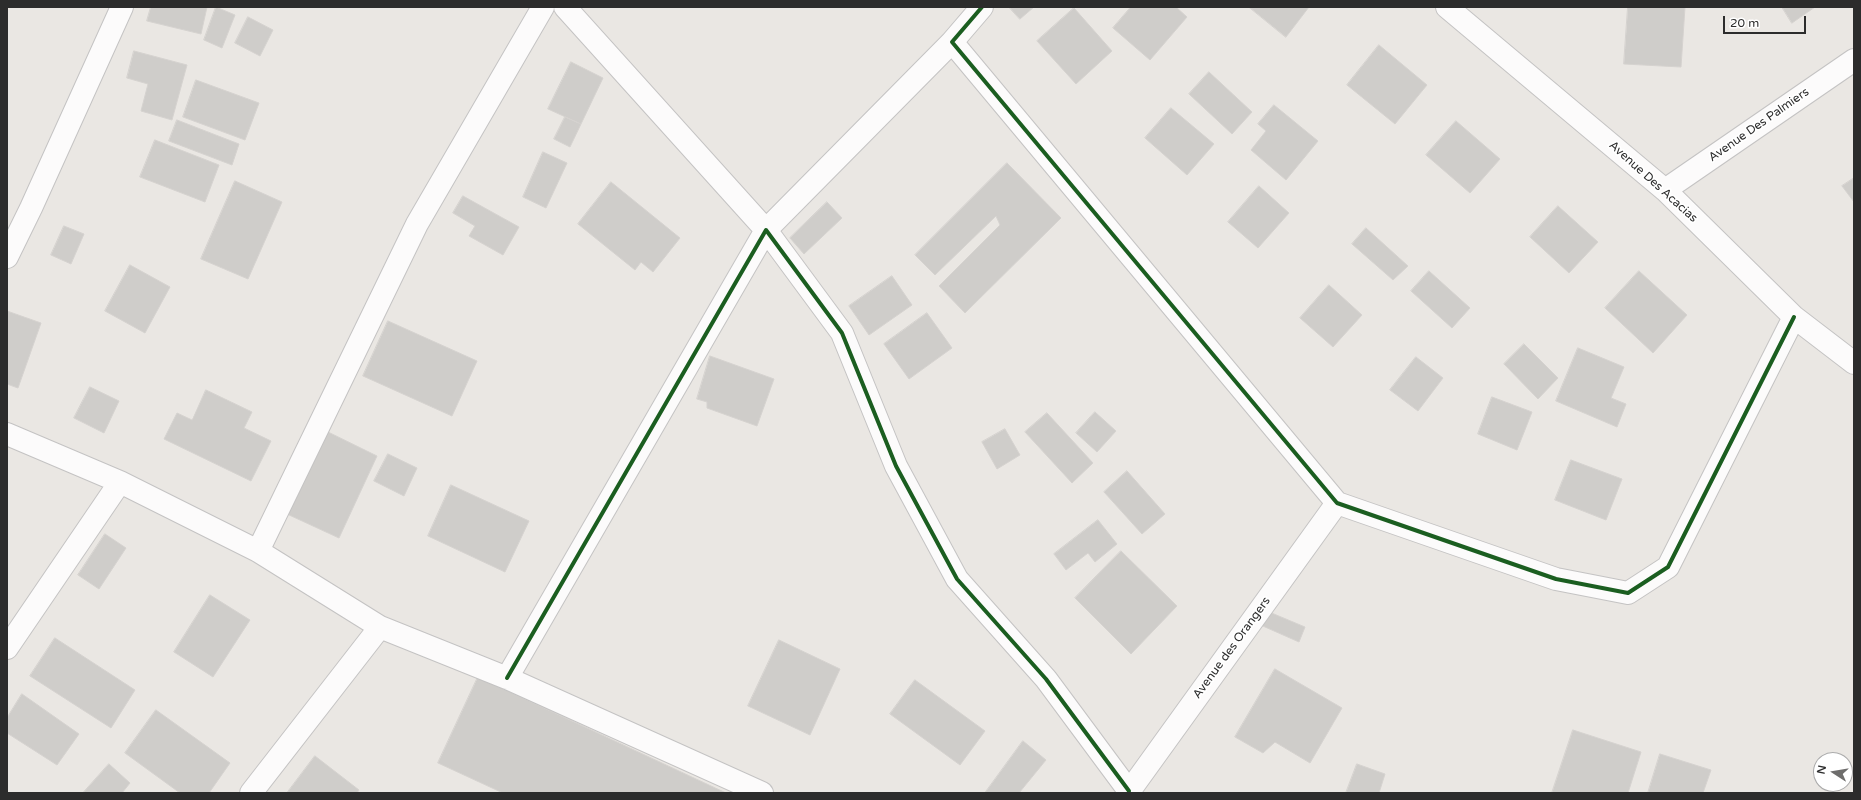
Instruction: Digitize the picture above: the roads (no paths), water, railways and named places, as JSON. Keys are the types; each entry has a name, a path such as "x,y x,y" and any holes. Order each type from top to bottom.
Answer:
{"street":[{"path":"7,256 31,208 122,7"},
{"path":"258,551 417,224 543,7"},
{"path":"564,7 766,230 842,333 896,466 957,579 1046,679 1129,792"},
{"path":"507,678 766,230 952,42 982,7"},
{"name":"Avenue Des Acacias","path":"1450,8 1665,190 1794,317 1854,363"},
{"path":"952,42 1337,503 1556,580 1628,593 1668,567 1794,317"},
{"name":"Avenue Des Palmiers","path":"1665,190 1854,60"},
{"path":"7,434 120,482 258,551 380,627 507,678 762,793"},
{"path":"7,648 120,482"},
{"name":"Avenue des Orangers","path":"1129,792 1337,503"},
{"path":"251,793 380,627"}]}
